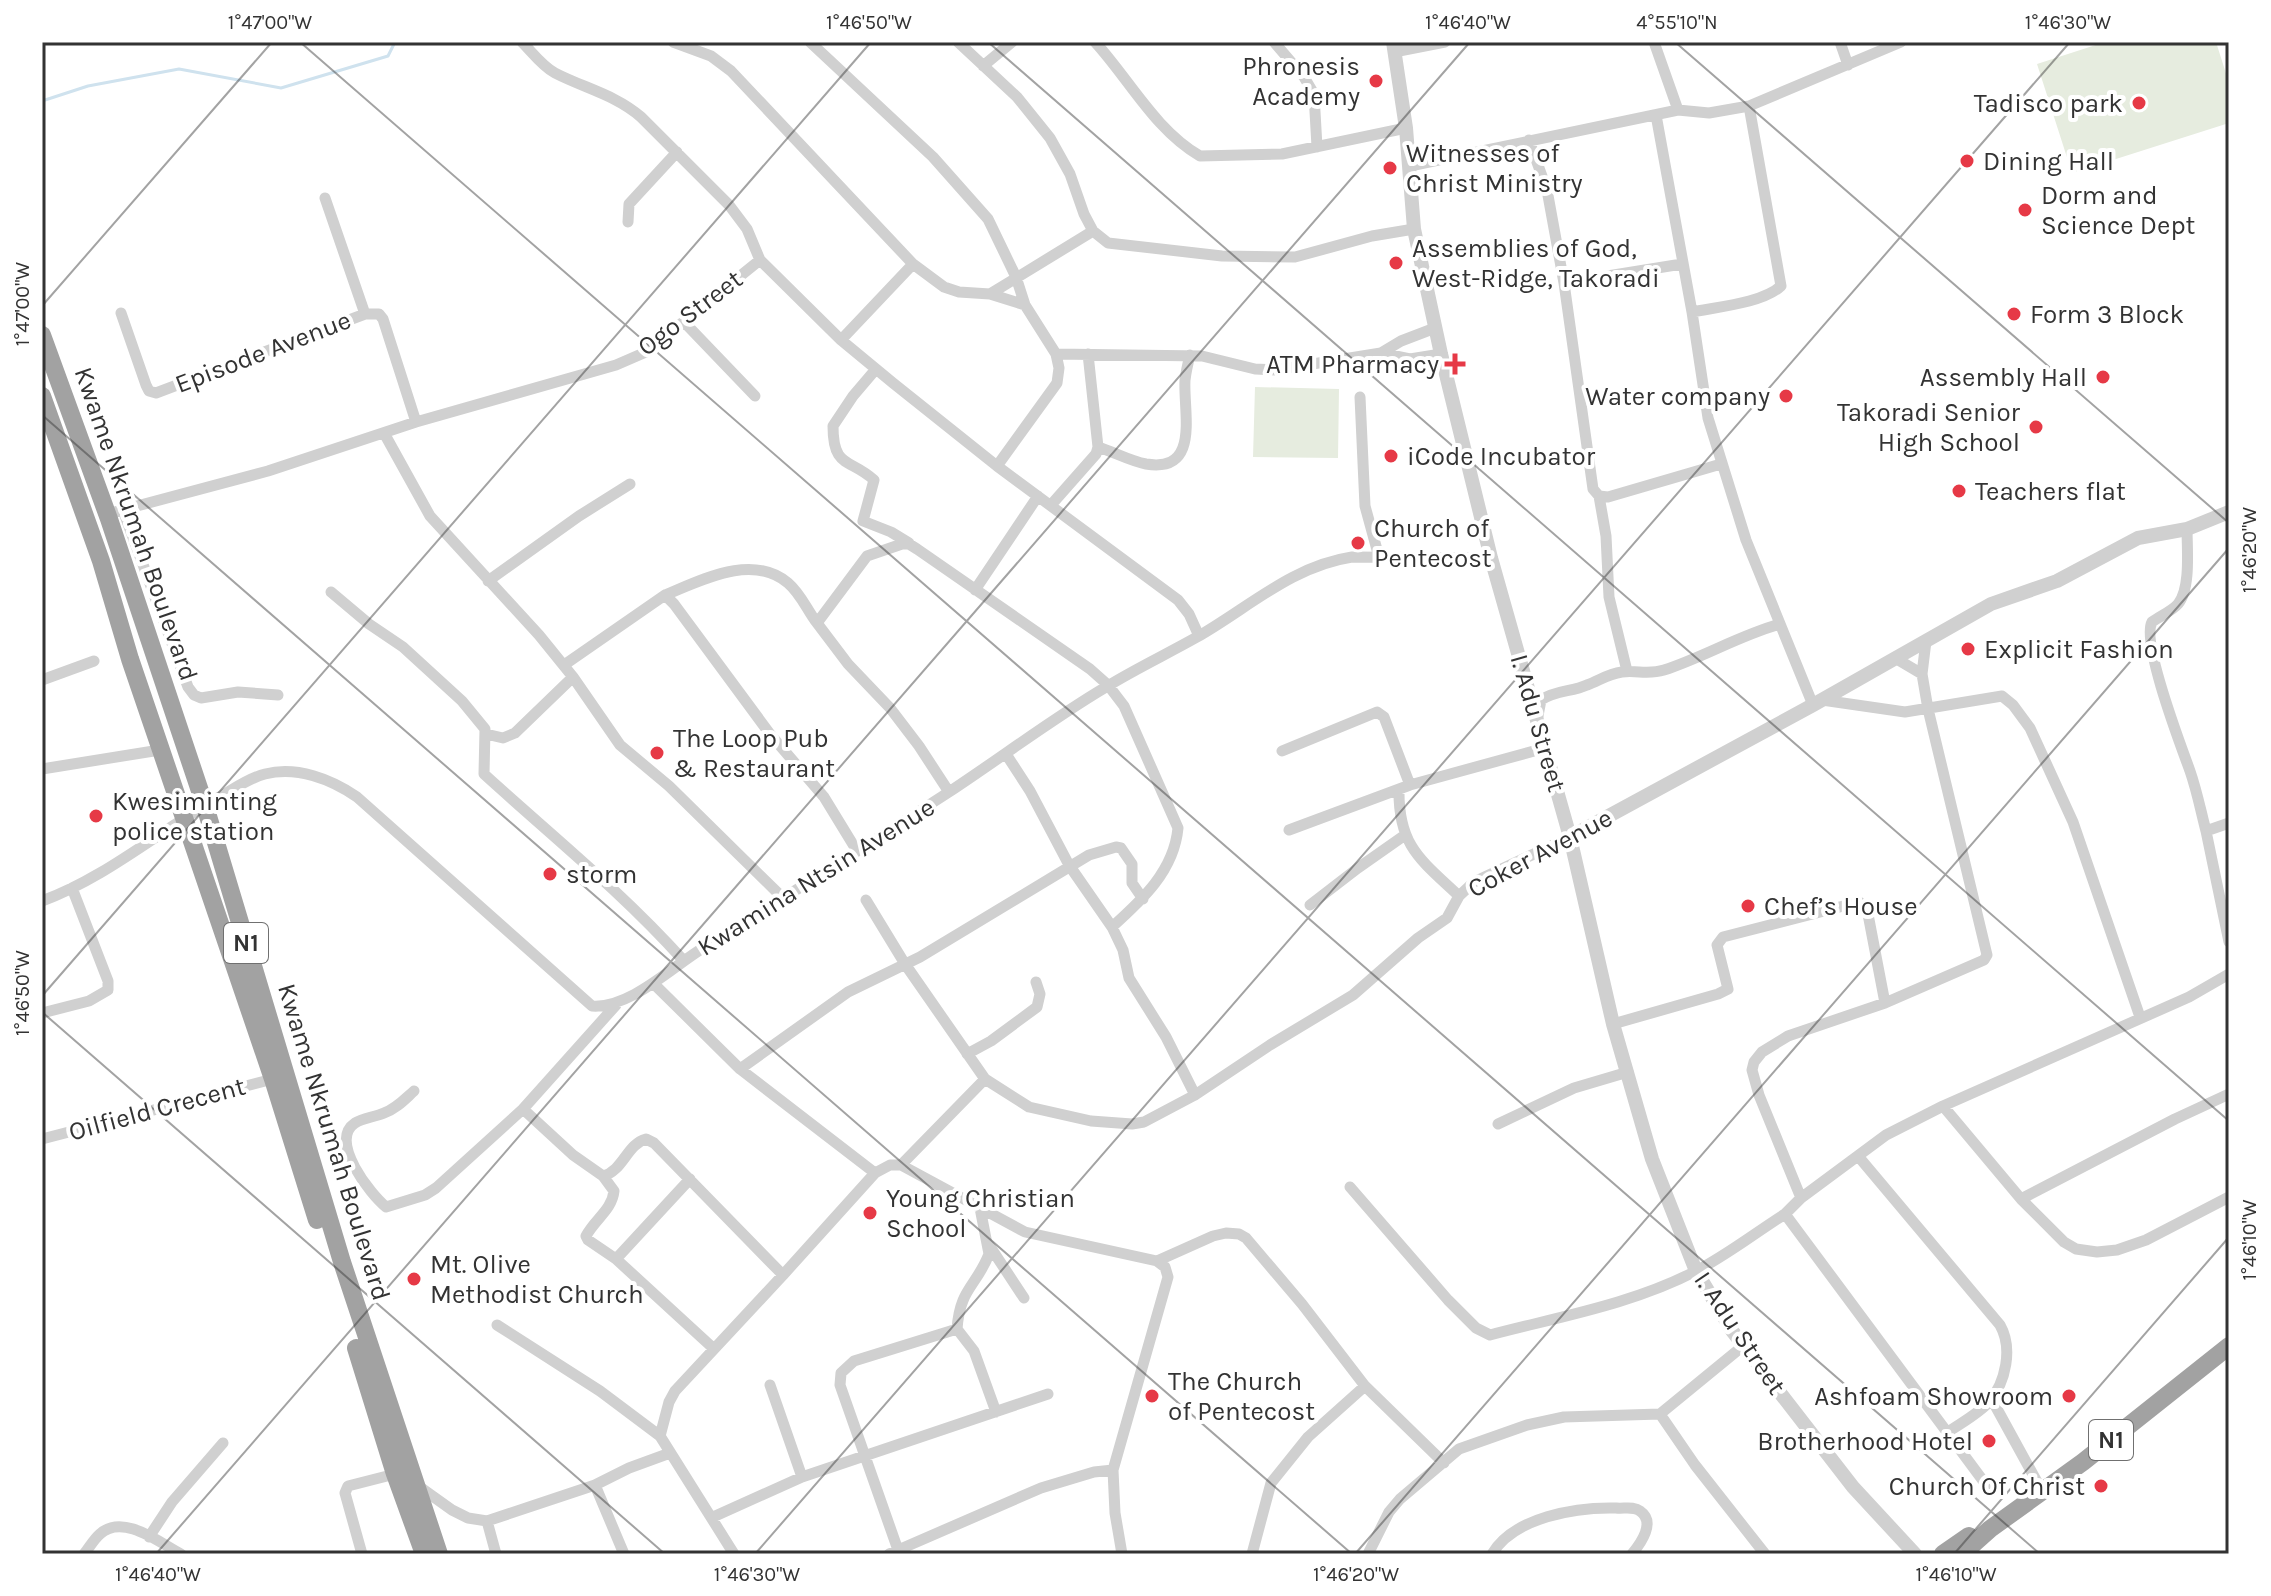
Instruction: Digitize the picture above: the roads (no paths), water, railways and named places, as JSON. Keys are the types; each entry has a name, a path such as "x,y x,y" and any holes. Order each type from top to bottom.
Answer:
{"highway":[{"name":"Kwame Nkrumah Boulevard","path":"42,335 115,512 342,1262 439,1554"},
{"name":"Kwame Nkrumah Boulevard","path":"42,396 101,561 160,750 273,1079 395,1474 424,1554"},
{"name":"N1","path":"1962,1554 1990,1529 2083,1462 2229,1346"},
{"name":"N1","path":"1943,1554 1973,1534 1990,1529"}],"street":[{"path":"522,42 551,72 628,106 729,205 747,229 760,260"},
{"path":"673,42 711,56 731,71 913,264 944,287 959,292 990,294 1025,305"},
{"path":"810,42 933,157 988,219 1016,277 1025,305 1056,354 1059,368 1057,383 997,466"},
{"path":"958,42 1017,97 1050,138 1070,174 1093,231 1108,243 1222,256 1295,257 1372,236 1414,229"},
{"path":"983,66 1012,42"},
{"path":"1095,42 1165,126 1200,156 1282,154 1406,128"},
{"path":"1274,42 1311,86 1317,147"},
{"path":"1394,47 1445,42"},
{"path":"1654,42 1678,110"},
{"path":"1840,42 1848,65"},
{"path":"1410,166 1678,110 1709,113 1749,106 1901,42"},
{"name":"I. Adu Street","path":"1394,47 1406,128 1414,229 1441,354 1491,558 1570,837 1613,1024 1652,1159 1696,1271 1743,1346 1886,1525"},
{"path":"1692,312 1743,302 1781,286 1749,106"},
{"path":"1656,115 1708,418 1746,540 1817,703 1892,712 2002,696 2013,705 2030,728 2073,822 2140,1017"},
{"path":"1529,140 1547,190 1564,283 1593,489 1599,496 1606,536 1609,597 1627,671"},
{"path":"628,222 629,204 677,152"},
{"path":"325,198 365,314 379,314 383,319 416,422"},
{"path":"990,294 1093,231"},
{"name":"Ogo Street","path":"115,512 268,471 416,422 616,365 646,352 760,260 841,340 876,369 997,466 1178,600 1189,614 1199,636"},
{"path":"841,340 913,264"},
{"path":"1564,283 1682,264"},
{"name":"Episode Avenue","path":"121,313 146,385 149,391 156,393 365,314"},
{"path":"685,323 755,396"},
{"path":"1381,353 1401,341 1435,328"},
{"path":"1056,354 1190,355 1255,369 1275,370 1381,353 1410,359 1441,354"},
{"path":"1051,505 1096,454 1098,447 1088,354"},
{"path":"1098,447 1148,464 1161,465 1178,457 1187,428 1185,378 1190,355"},
{"path":"876,369 833,426 837,453 842,461 874,480 863,521 891,532 909,544 1090,669 1108,685 1124,706 1178,828 1163,875 1143,899 1112,927"},
{"path":"1360,397 1365,506 1379,557"},
{"path":"384,433 430,516 564,665 620,745 669,786 784,899"},
{"path":"1599,496 1608,497 1721,464"},
{"path":"488,581 630,484"},
{"path":"975,590 1038,496"},
{"path":"115,512 194,695 201,698 238,692 278,695"},
{"name":"Coker Avenue","path":"866,900 905,964 985,1079 1029,1107 1111,1123 1144,1122 1195,1095 1353,995 1418,938 1447,918 1459,896 1474,882 1570,837 1991,604 2057,581 2138,538 2187,529 2228,515"},
{"path":"2187,529 2188,571 2181,600 2152,622 2148,633 2206,831 2229,942"},
{"path":"817,623 867,556 909,544"},
{"name":"Kwamina Ntsin Avenue","path":"414,1091 392,1110 354,1123 346,1140 363,1183 386,1207 425,1195 436,1188 523,1109 620,1002 949,792 1049,722 1108,685 1199,636 1298,573 1316,565 1352,557 1491,558"},
{"path":"564,665 665,595 731,571 762,571 779,577 800,595 848,664 900,721 949,792"},
{"path":"331,592 413,656 462,701 486,734 484,774 606,882 662,935 683,960"},
{"path":"665,595 770,734 824,797 857,851"},
{"path":"1537,718 1541,700 1550,694 1586,686 1598,678 1627,671 1647,674 1666,669 1756,630 1780,624"},
{"path":"1801,1198 1759,1095 1752,1070 1754,1062 1762,1052 1788,1036 1885,1003 1984,960 1988,950 1928,709 1922,674 1926,641"},
{"path":"1895,658 1922,674"},
{"path":"42,680 94,661"},
{"path":"486,734 503,738 515,733 573,677"},
{"path":"1282,751 1377,712 1384,717 1405,787 1399,806 1405,835 1419,857 1459,896"},
{"path":"1289,830 1405,787 1545,748"},
{"path":"42,769 160,750"},
{"path":"1006,754 1030,791 1069,865 1112,927 1123,950 1129,978 1166,1037 1195,1095"},
{"path":"42,901 72,888 184,818 264,774 298,773 337,783 357,797 592,1006 606,1007 620,1002"},
{"path":"2206,831 2229,823"},
{"path":"1310,905 1405,835"},
{"path":"740,1069 848,992 920,957 1089,855 1121,848 1132,864 1132,883 1143,899"},
{"path":"42,1013 89,1001 108,990 108,981 72,888"},
{"path":"1613,1024 1728,989 1717,945 1723,937 1859,902 1867,909 1885,1003"},
{"path":"1350,1187 1448,1300 1476,1328 1490,1335 1606,1304 1696,1271 1785,1214 1801,1198 1886,1135 1943,1106 2189,997 2229,974"},
{"path":"967,1054 991,1041 1037,1007 1040,994 1036,982"},
{"path":"653,983 740,1069 875,1173"},
{"path":"1498,1124 1574,1088 1628,1072"},
{"name":"Oilfield Crecent","path":"42,1139 273,1079"},
{"path":"901,1165 985,1079"},
{"path":"2021,1199 2229,1094"},
{"path":"1943,1106 2021,1199 2064,1242 2076,1249 2097,1252 2117,1250 2146,1240 2229,1197"},
{"path":"523,1109 573,1155 603,1176 614,1191 608,1209 586,1236 594,1247 616,1259 713,1348"},
{"path":"603,1176 608,1176 617,1168 639,1140 646,1139 676,1163 718,1211 783,1275"},
{"path":"1858,1156 2000,1325 2006,1337 2005,1369 1998,1389 1948,1432"},
{"path":"660,1436 675,1391 713,1348 875,1173 890,1165 901,1165 1025,1232 1157,1261 1165,1267 1168,1277 1113,1470 1115,1513 1122,1554"},
{"path":"616,1259 690,1179"},
{"path":"980,1208 989,1244 988,1260 964,1293 958,1311 957,1329 974,1351 996,1412"},
{"path":"1785,1214 1987,1486"},
{"path":"1157,1261 1213,1236 1226,1233 1246,1238 1291,1290 1365,1386 1444,1463"},
{"path":"989,1244 1024,1298"},
{"path":"497,1325 600,1391 660,1436 734,1554"},
{"path":"957,1329 854,1361 841,1373 840,1385 867,1456 894,1552 1041,1488 1094,1472 1113,1470"},
{"path":"1368,1554 1394,1506 1459,1449 1527,1425 1564,1417 1660,1414 1743,1346"},
{"path":"770,1385 802,1477"},
{"path":"1252,1554 1271,1483 1308,1437 1365,1386"},
{"path":"713,1517 802,1477 1048,1394"},
{"path":"1991,1398 2042,1491"},
{"path":"1660,1414 1695,1465 1765,1554"},
{"path":"149,1537 172,1502 223,1443"},
{"path":"414,1483 452,1510 468,1518 487,1521 595,1485 670,1453"},
{"path":"362,1554 345,1493 348,1486 395,1474"},
{"path":"595,1485 624,1554"},
{"path":"1492,1554 1514,1531 1562,1511 1636,1508 1646,1518 1648,1526 1632,1554"},
{"path":"487,1521 496,1554"},
{"path":"1886,1525 1904,1554"},
{"path":"1886,1525 1897,1532 1915,1554"},
{"path":"84,1554 101,1532 113,1527 127,1527 181,1554"}],"waterway":[{"path":"42,101 88,86 179,69 281,88 388,56 395,42"}],"place":[{"name":"Phronesis Academy","path":"1376,81"},
{"name":"Tadisco park","path":"2139,103"},
{"name":"Dining Hall","path":"1967,161"},
{"name":"Witnesses of Christ Ministry","path":"1390,168"},
{"name":"Dorm and Science Dept","path":"2025,210"},
{"name":"Assemblies of God, West-Ridge, Takoradi","path":"1396,263"},
{"name":"Form 3 Block","path":"2014,314"},
{"name":"ATM Pharmacy","path":"1455,364"},
{"name":"Assembly Hall","path":"2103,377"},
{"name":"Water company","path":"1786,396"},
{"name":"Takoradi Senior High School","path":"2036,427"},
{"name":"iCode Incubator","path":"1391,456"},
{"name":"Teachers flat","path":"1959,491"},
{"name":"Church of Pentecost","path":"1358,543"},
{"name":"Explicit Fashion","path":"1968,649"},
{"name":"The Loop Pub & Restaurant","path":"657,753"},
{"name":"Kwesiminting police station","path":"96,816"},
{"name":"storm","path":"550,874"},
{"name":"Chef’s House","path":"1748,906"},
{"name":"Young Christian School","path":"870,1213"},
{"name":"Mt. Olive Methodist Church","path":"414,1279"},
{"name":"The Church of Pentecost","path":"1152,1396"},
{"name":"Ashfoam Showroom","path":"2069,1396"},
{"name":"Brotherhood Hotel","path":"1989,1441"},
{"name":"Church Of Christ","path":"2101,1486"}]}
